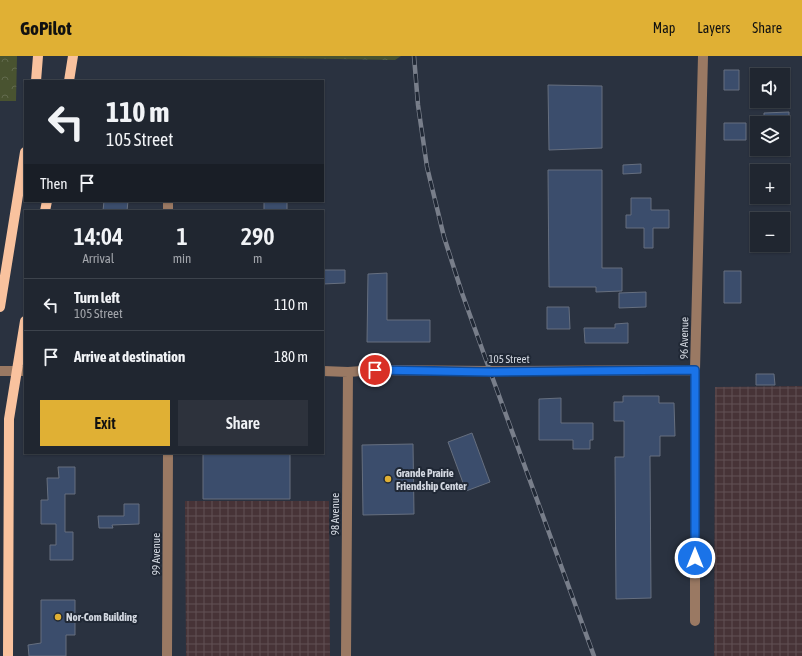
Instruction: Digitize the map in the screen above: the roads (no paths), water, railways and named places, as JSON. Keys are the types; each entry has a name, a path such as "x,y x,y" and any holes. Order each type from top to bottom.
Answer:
{"main road":[{"path":"36,80 38,56"},
{"path":"69,80 73,56"},
{"path":"0,307 24,158"},
{"path":"8,656 9,419 20,371 24,331"}],"street":[{"name":"96 Avenue","path":"695,621 695,370 703,56"},
{"name":"105 Street","path":"324,371 348,372 375,370 490,372 695,370"},
{"path":"0,371 20,371"},
{"name":"98 Avenue","path":"346,656 348,372"},
{"name":"99 Avenue","path":"167,656 168,454"}],"railway":[{"path":"414,56 418,105 427,167 444,237 462,293 594,656"}],"place":[{"name":"Grande Prairie Friendship Center","path":"388,479"},
{"name":"Nor-Com Building","path":"58,617"}]}
